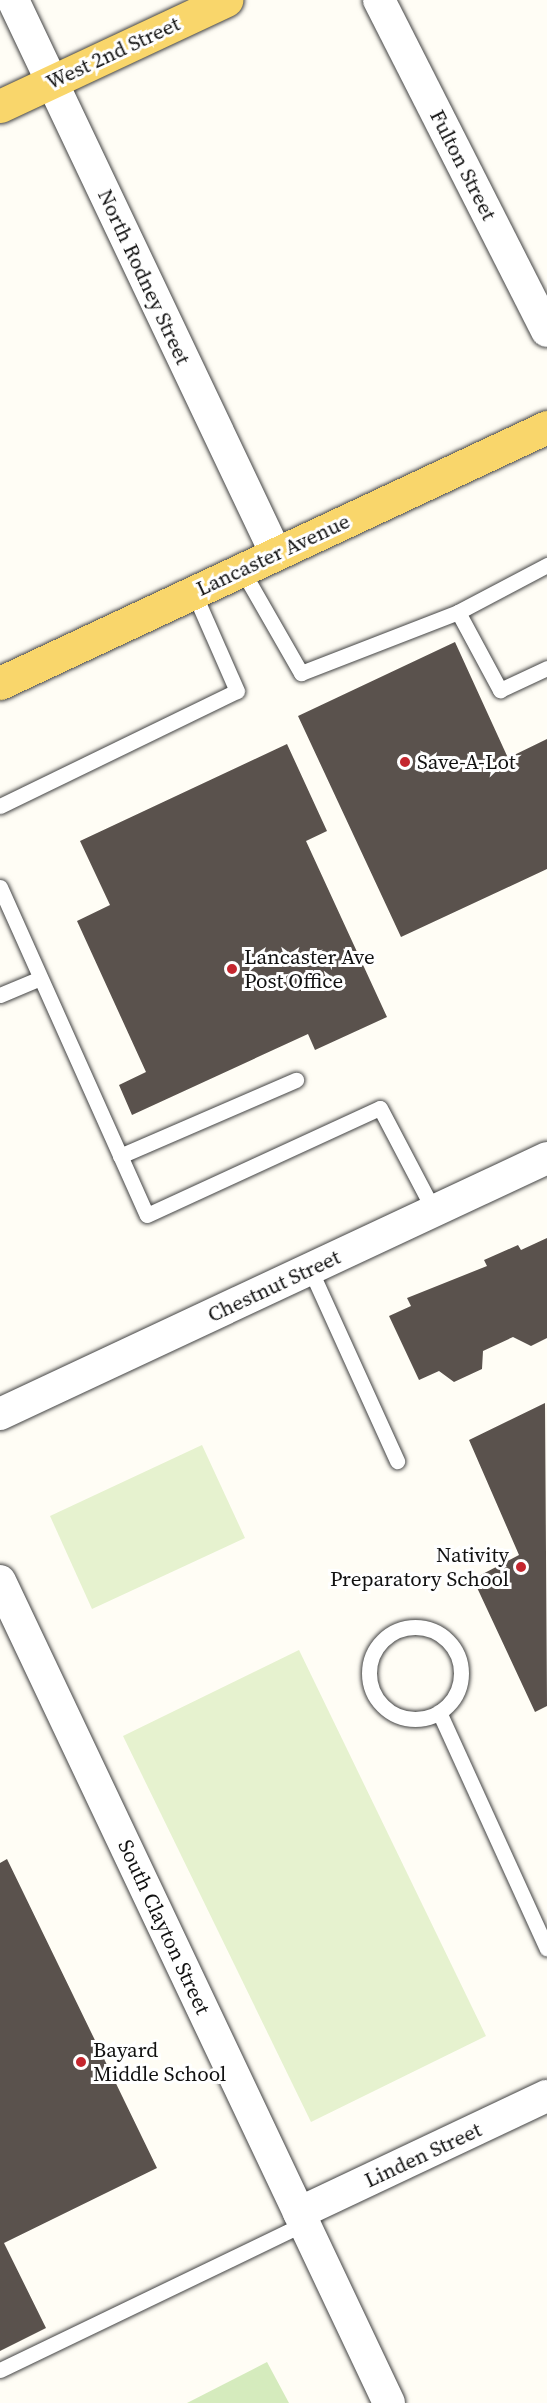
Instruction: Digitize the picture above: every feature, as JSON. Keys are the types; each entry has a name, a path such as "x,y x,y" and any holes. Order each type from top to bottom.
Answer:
{"main road":[{"name":"West 2nd Street","path":"0,106 226,0"},
{"name":"Lancaster Avenue","path":"0,684 547,427"}],"street":[{"name":"North Rodney Street","path":"13,0 276,554"},
{"name":"Fulton Street","path":"379,0 547,331"},
{"name":"Chestnut Street","path":"0,1414 547,1158"},
{"name":"South Clayton Street","path":"0,1581 389,2403"},
{"name":"Linden Street","path":"301,2218 547,2096"}],"lane":[{"path":"242,570 301,673 458,612 547,565"},
{"path":"0,806 237,691 194,593"},
{"path":"458,612 500,690 547,668"},
{"path":"0,887 38,979 147,1215 381,1108 434,1211"},
{"path":"0,996 38,979"},
{"path":"120,1156 296,1080"},
{"path":"310,1269 397,1461"},
{"path":"420,1627 436,1631 457,1654 457,1694 438,1712 418,1719 400,1717 375,1696 370,1666 390,1635 420,1627"},
{"path":"438,1712 547,1949"},
{"path":"0,2370 301,2218"}],"green space":[{"path":"202,1445 245,1538 92,1609 50,1516"},
{"path":"299,1650 486,2036 311,2122 123,1736"},
{"path":"267,2362 289,2403 187,2403"}],"building":[{"path":"455,642 508,758 547,739 547,869 401,937 298,716"},
{"name":"Lancaster Ave Post Office","path":"287,744 327,831 306,841 387,1017 315,1050 308,1034 132,1115 119,1085 146,1072 77,921 110,905 80,841"},
{"path":"547,1238 547,1338 531,1346 513,1337 483,1351 482,1369 454,1382 439,1371 419,1380 389,1316 411,1306 407,1298 487,1266 484,1260 518,1245 521,1250"},
{"name":"Nativity Preparatory School","path":"545,1403 547,1706 535,1712 473,1579 519,1555 469,1440"},
{"name":"Bayard Middle School","path":"7,1859 157,2168 4,2243 46,2328 0,2351 0,1863"}],"place":[{"name":"Save-A-Lot","path":"405,762"},
{"name":"Lancaster Ave Post Office","path":"232,969"},
{"name":"Nativity Preparatory School","path":"521,1567"},
{"name":"Bayard Middle School","path":"81,2062"}]}
